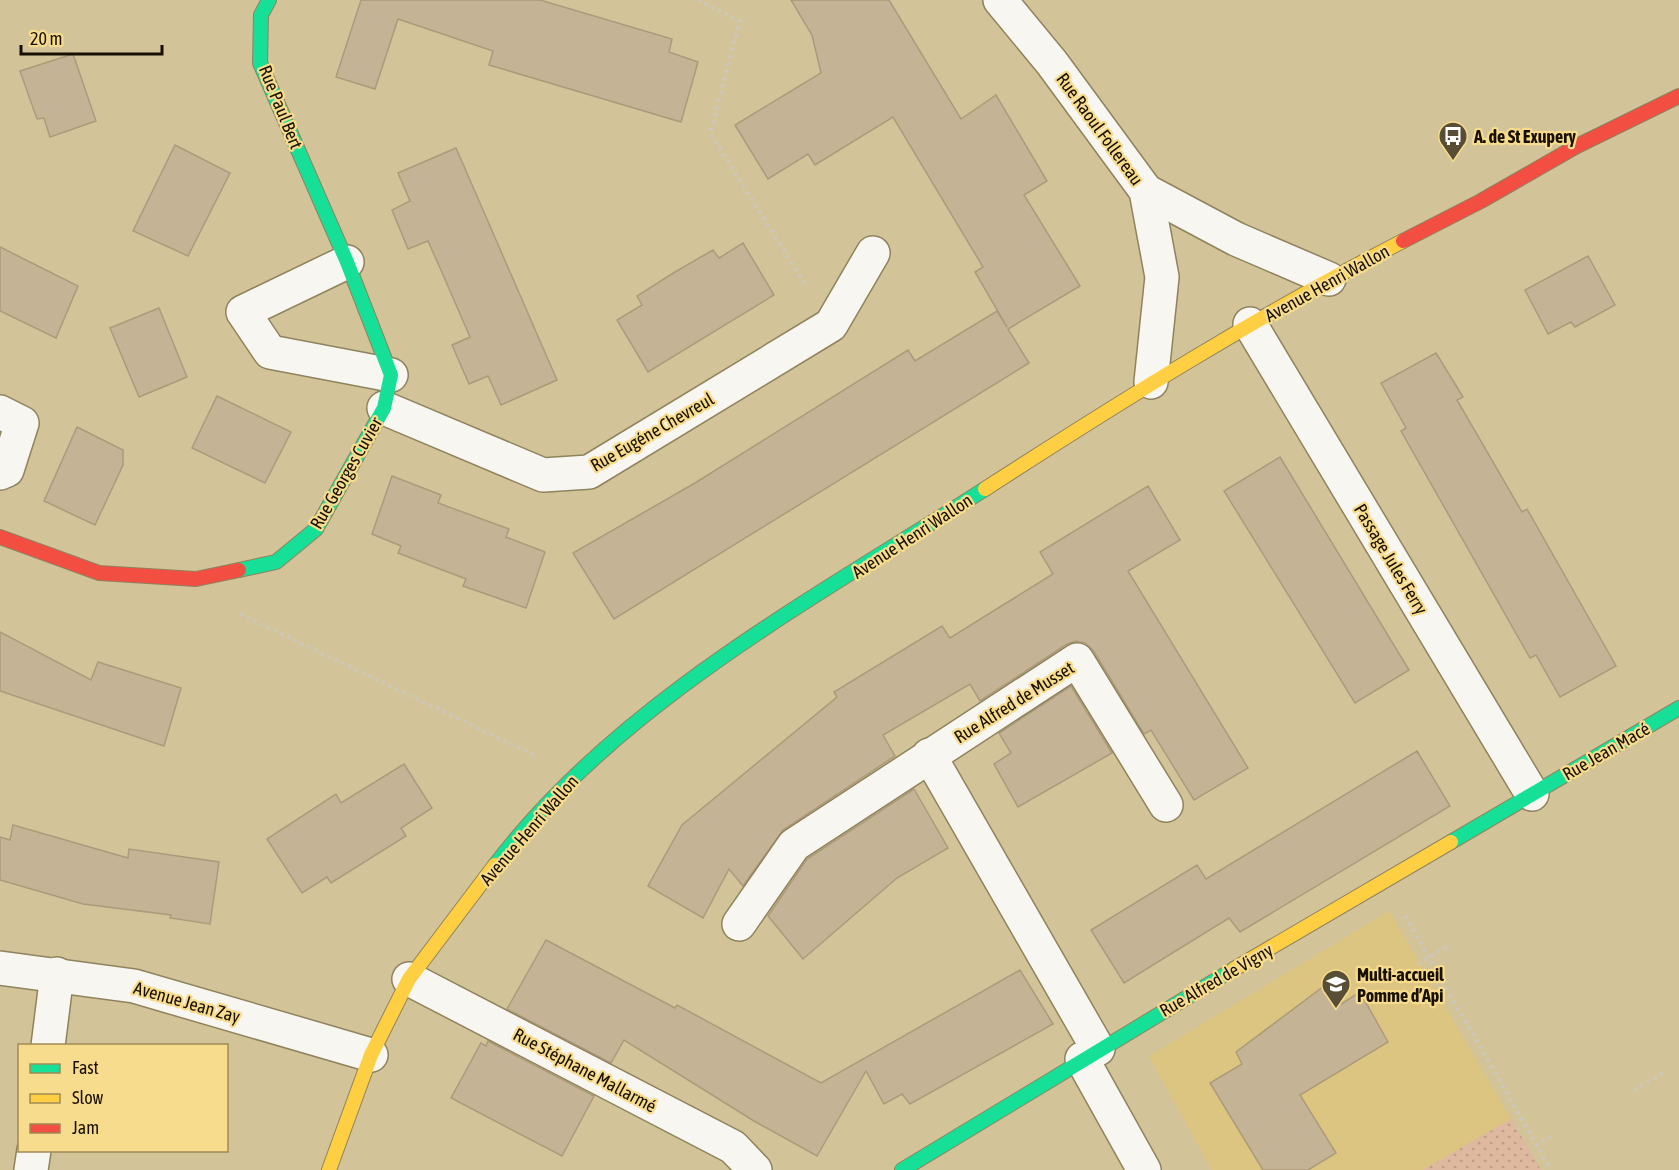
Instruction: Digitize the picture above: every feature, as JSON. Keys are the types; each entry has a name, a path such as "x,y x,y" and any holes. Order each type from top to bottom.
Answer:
{"street":[{"name":"Rue Paul Bert","path":"268,0 261,15 260,63 347,262 391,375"},
{"name":"Rue Raoul Follereau","path":"1000,0 1052,63 1146,192 1162,277 1151,382"},
{"name":"Avenue Henri Wallon","path":"329,1170 371,1055 409,979 502,856 575,775 693,676 1151,382 1329,279 1481,201 1577,147 1679,96"},
{"path":"1146,192 1236,239 1329,279"},
{"name":"Rue Eugéne Chevreul","path":"384,408 543,475 589,472 831,325 873,253"},
{"path":"347,262 243,312 270,352 391,375"},
{"name":"Passage Jules Ferry","path":"1250,324 1532,794"},
{"name":"Rue Georges Cuvier","path":"0,537 99,573 196,579 276,562 316,530 384,408 391,375"},
{"path":"0,412 22,423 7,470 0,473"},
{"name":"Rue Alfred de Musset","path":"739,924 794,845 1077,660 1166,805"},
{"name":"Rue Jean Macé","path":"1532,794 1679,708"},
{"path":"929,755 1090,1054 1144,1170"},
{"name":"Rue Alfred de Vigny","path":"902,1170 1090,1054 1532,794"},
{"name":"Avenue Jean Zay","path":"0,968 134,986 371,1055"},
{"path":"48,1044 57,974"},
{"name":"Rue Stéphane Mallarmé","path":"409,979 733,1147 755,1170"},
{"path":"31,1170 34,1152"}],"path":[{"path":"698,0 740,21 710,133 831,325"},
{"path":"196,579 239,613 575,775"},
{"path":"1385,881 1551,1170"},
{"path":"1418,964 1451,944"},
{"path":"1634,1090 1663,1073"},
{"path":"1536,1146 1555,1133"}],"shaded area":[{"name":"Multi-accueil Pomme d’Api","path":"1389,911 1511,1119 1423,1170 1212,1170 1149,1056"},
{"path":"1511,1119 1541,1170 1423,1170"}],"building":[{"path":"361,0 540,0 672,39 669,52 698,62 681,122 489,65 493,51 398,19 375,89 336,77"},
{"path":"791,0 889,0 961,119 996,95 1047,181 1024,195 1080,286 1008,329 1029,363 614,619 573,553 695,483 908,350 915,361 997,311 1007,327 975,272 983,267 893,117 815,165 808,154 768,179 735,125 821,73 812,35"},
{"path":"73,54 96,121 50,137 44,118 37,119 20,71"},
{"path":"175,145 230,173 188,256 133,231"},
{"path":"456,148 557,380 501,405 488,376 469,384 452,345 470,337 440,268 428,241 408,249 392,210 410,201 398,173"},
{"path":"743,243 774,295 648,372 617,320 642,305 637,296 675,272 713,250 719,258"},
{"path":"0,247 78,286 56,338 0,311"},
{"path":"1588,256 1615,305 1575,327 1571,322 1548,334 1525,290"},
{"path":"159,308 187,377 139,397 110,328"},
{"path":"1436,353 1463,397 1457,400 1522,512 1527,509 1616,666 1560,697 1536,655 1530,658 1401,431 1406,428 1381,383"},
{"path":"217,396 291,432 265,483 192,448"},
{"path":"77,427 123,450 123,465 95,525 44,501"},
{"path":"1280,457 1409,670 1355,703 1224,491"},
{"path":"392,476 441,495 438,503 509,529 506,537 545,552 526,608 463,586 466,579 398,553 401,546 372,534"},
{"path":"1148,486 1180,540 1128,571 1248,768 1194,800 1151,730 1144,734 1093,650 1085,643 1076,641 1067,644 980,701 970,684 883,735 895,756 783,830 743,886 729,869 703,918 648,886 682,825 837,697 834,692 942,626 950,638 1053,574 1040,552"},
{"path":"0,632 91,680 98,662 181,688 164,746 0,691"},
{"path":"1071,686 1112,753 1018,807 994,764 1011,753 999,733"},
{"path":"1417,751 1450,806 1240,932 1229,918 1124,983 1091,930 1197,865 1206,879"},
{"path":"404,764 432,808 401,828 406,836 331,883 327,877 302,893 267,839 336,794 341,803"},
{"path":"914,789 948,848 897,878 803,959 768,916 807,859"},
{"path":"13,825 128,858 129,849 219,862 210,924 170,918 171,915 83,904 0,880 0,837 10,840"},
{"path":"546,940 675,1008 677,1005 821,1083 1020,970 1053,1024 910,1104 902,1094 884,1104 866,1071 817,1156 754,1121 624,1040 611,1063 507,1009"},
{"name":"Multi-accueil Pomme d’Api","path":"1328,983 1341,1004 1360,992 1388,1042 1300,1095 1336,1153 1308,1170 1263,1170 1210,1083 1242,1064 1236,1052"},
{"path":"488,1041 594,1096 562,1156 451,1098 481,1043 486,1046"}],"traffic: fast":[{"path":"239,570 276,562 316,529 384,408 391,375 347,262 260,63 261,15 269,0"},
{"path":"495,865 544,807 599,754 659,704 722,657 788,613 985,489"},
{"path":"1451,842 1679,708"},
{"path":"902,1170 1234,969"}],"traffic: slow":[{"path":"985,489 1191,360 1349,269 1403,241"},
{"path":"1234,969 1451,842"},
{"path":"329,1170 371,1055 409,979 495,865"}],"traffic: jam":[{"path":"1403,241 1481,201 1577,146 1679,96"},
{"path":"0,537 99,573 196,579 239,570"}],"place":[{"name":"A. de St Exupery","path":"1453,162"},
{"name":"Multi-accueil Pomme d’Api","path":"1336,1010"}]}
